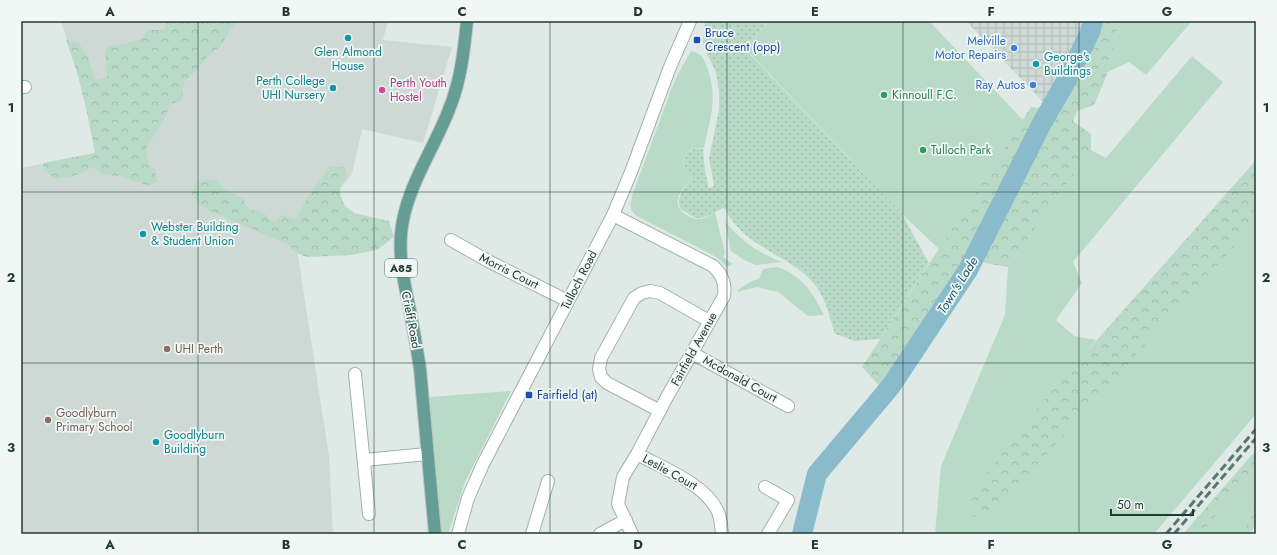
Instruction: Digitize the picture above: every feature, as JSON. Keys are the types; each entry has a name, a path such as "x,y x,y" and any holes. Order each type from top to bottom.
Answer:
{"main road":[{"name":"Crieff Road","path":"435,534 416,344 402,275 401,234 404,211 457,88 462,64 467,21"}],"street":[{"name":"Tulloch Road","path":"458,534 468,498 483,464 613,215 631,172 670,68 690,21"},
{"name":"Fairfield Avenue","path":"613,215 713,266 719,271 724,280 725,288 724,296 623,477 618,504 632,534"},
{"name":"Morris Court","path":"451,240 490,262 568,301"},
{"path":"660,411 607,383 601,377 599,369 601,358 615,330 634,298 642,293 650,291 660,294 709,321"},
{"name":"Mcdonald Court","path":"692,353 788,406"},
{"path":"355,374 369,514"},
{"path":"364,460 427,454"},
{"name":"Leslie Court","path":"637,454 704,491 717,509 722,534"},
{"path":"532,534 548,481"},
{"path":"765,487 788,500 768,534"},
{"path":"600,534 626,520"}],"shaded area":[{"name":"UHI Perth","path":"61,21 388,21 383,40 452,47 423,143 362,129 352,174 296,243 329,456 333,534 21,534 21,168 95,153 77,71"},
{"name":"George's Buildings","path":"966,21 1081,21 1085,27 1045,104"}],"green space":[{"path":"168,21 237,21 220,46 206,58 197,70 184,82 182,100 169,105 166,116 146,148 149,164 155,170 157,182 148,186 120,176 102,175 94,167 74,176 55,179 44,170 43,163 95,153 83,96 66,40 79,43 88,57 95,80 107,77 105,56 107,47 142,38 148,30 164,30"},
{"path":"705,21 768,22 744,48 902,214 929,263 880,339 855,341 835,334 825,303 816,286 809,278 801,271 744,233 734,223 724,208 707,216 695,218 682,209 679,205 680,196 692,177 686,171 683,163 687,154 694,148 703,149 705,171 709,188 714,186 709,158 719,110 719,91 716,72 706,52 703,42"},
{"name":"Tulloch Park","path":"770,21 929,21 1023,120 939,249 902,214 744,47"},
{"path":"1086,21 1119,21 1108,72 1094,105 1077,111 1073,121 1091,134 1091,150 1008,267 968,260 892,400 862,367 1031,107 1044,108 1087,23"},
{"path":"1119,21 1192,21 1146,75 1129,62 1108,72"},
{"path":"691,51 698,53 707,66 711,81 713,100 711,118 704,148 693,148 684,159 685,169 692,177 680,193 678,203 681,211 697,219 703,219 715,212 725,253 723,257 733,264 727,267 718,258 637,216 631,208 632,196 671,90"},
{"path":"1192,56 1223,82 1073,262 1082,283 1056,320 1074,336 1096,340 975,488 1256,221 1256,414 1154,534 935,534 941,466 1005,315 1008,267 1091,150 1106,158"},
{"path":"1256,160 1256,222 994,513 968,518 975,488 1044,400"},
{"path":"330,166 345,167 347,175 340,187 341,197 345,206 354,213 389,221 394,237 377,250 351,255 307,257 296,253 289,245 212,212 198,204 192,194 194,184 206,180 216,179 228,193 235,194 243,199 248,208 266,215 274,223 281,215 296,219 307,198"},
{"path":"725,222 750,245 781,262 756,265 744,260 731,251"},
{"path":"777,267 786,270 806,286 816,299 824,315 808,316 778,292 757,287 737,292 747,284 759,279 763,269"},
{"path":"511,391 465,482 448,534 439,534 432,457 429,397"},
{"path":"1256,450 1256,468 1201,534 1183,534"},
{"path":"1256,468 1256,497 1243,534 1201,534"},
{"path":"1256,497 1256,521 1251,534 1243,534"}],"waterway":[{"name":"Town's Lade","path":"802,534 817,474 891,386 968,270 1042,123 1069,76 1090,32 1093,21"}],"railway":[{"path":"1166,534 1256,429"},
{"path":"1174,534 1256,438"}],"place":[{"name":"Glen Almond House","path":"348,38"},
{"name":"Bruce Crescent (opp)","path":"697,40"},
{"name":"Melville Motor Repairs","path":"1014,48"},
{"name":"George's Buildings","path":"1036,64"},
{"name":"Ray Autos","path":"1033,85"},
{"name":"Perth College UHI Nursery","path":"333,88"},
{"name":"Perth Youth Hostel","path":"382,90"},
{"name":"Kinnoull F.C.","path":"884,95"},
{"name":"Tulloch Park","path":"923,150"},
{"name":"Webster Building & Student Union","path":"143,234"},
{"name":"UHI Perth","path":"167,349"},
{"name":"Fairfield (at)","path":"529,395"},
{"name":"Goodlyburn Primary School","path":"48,420"},
{"name":"Goodlyburn Building","path":"156,442"}]}
